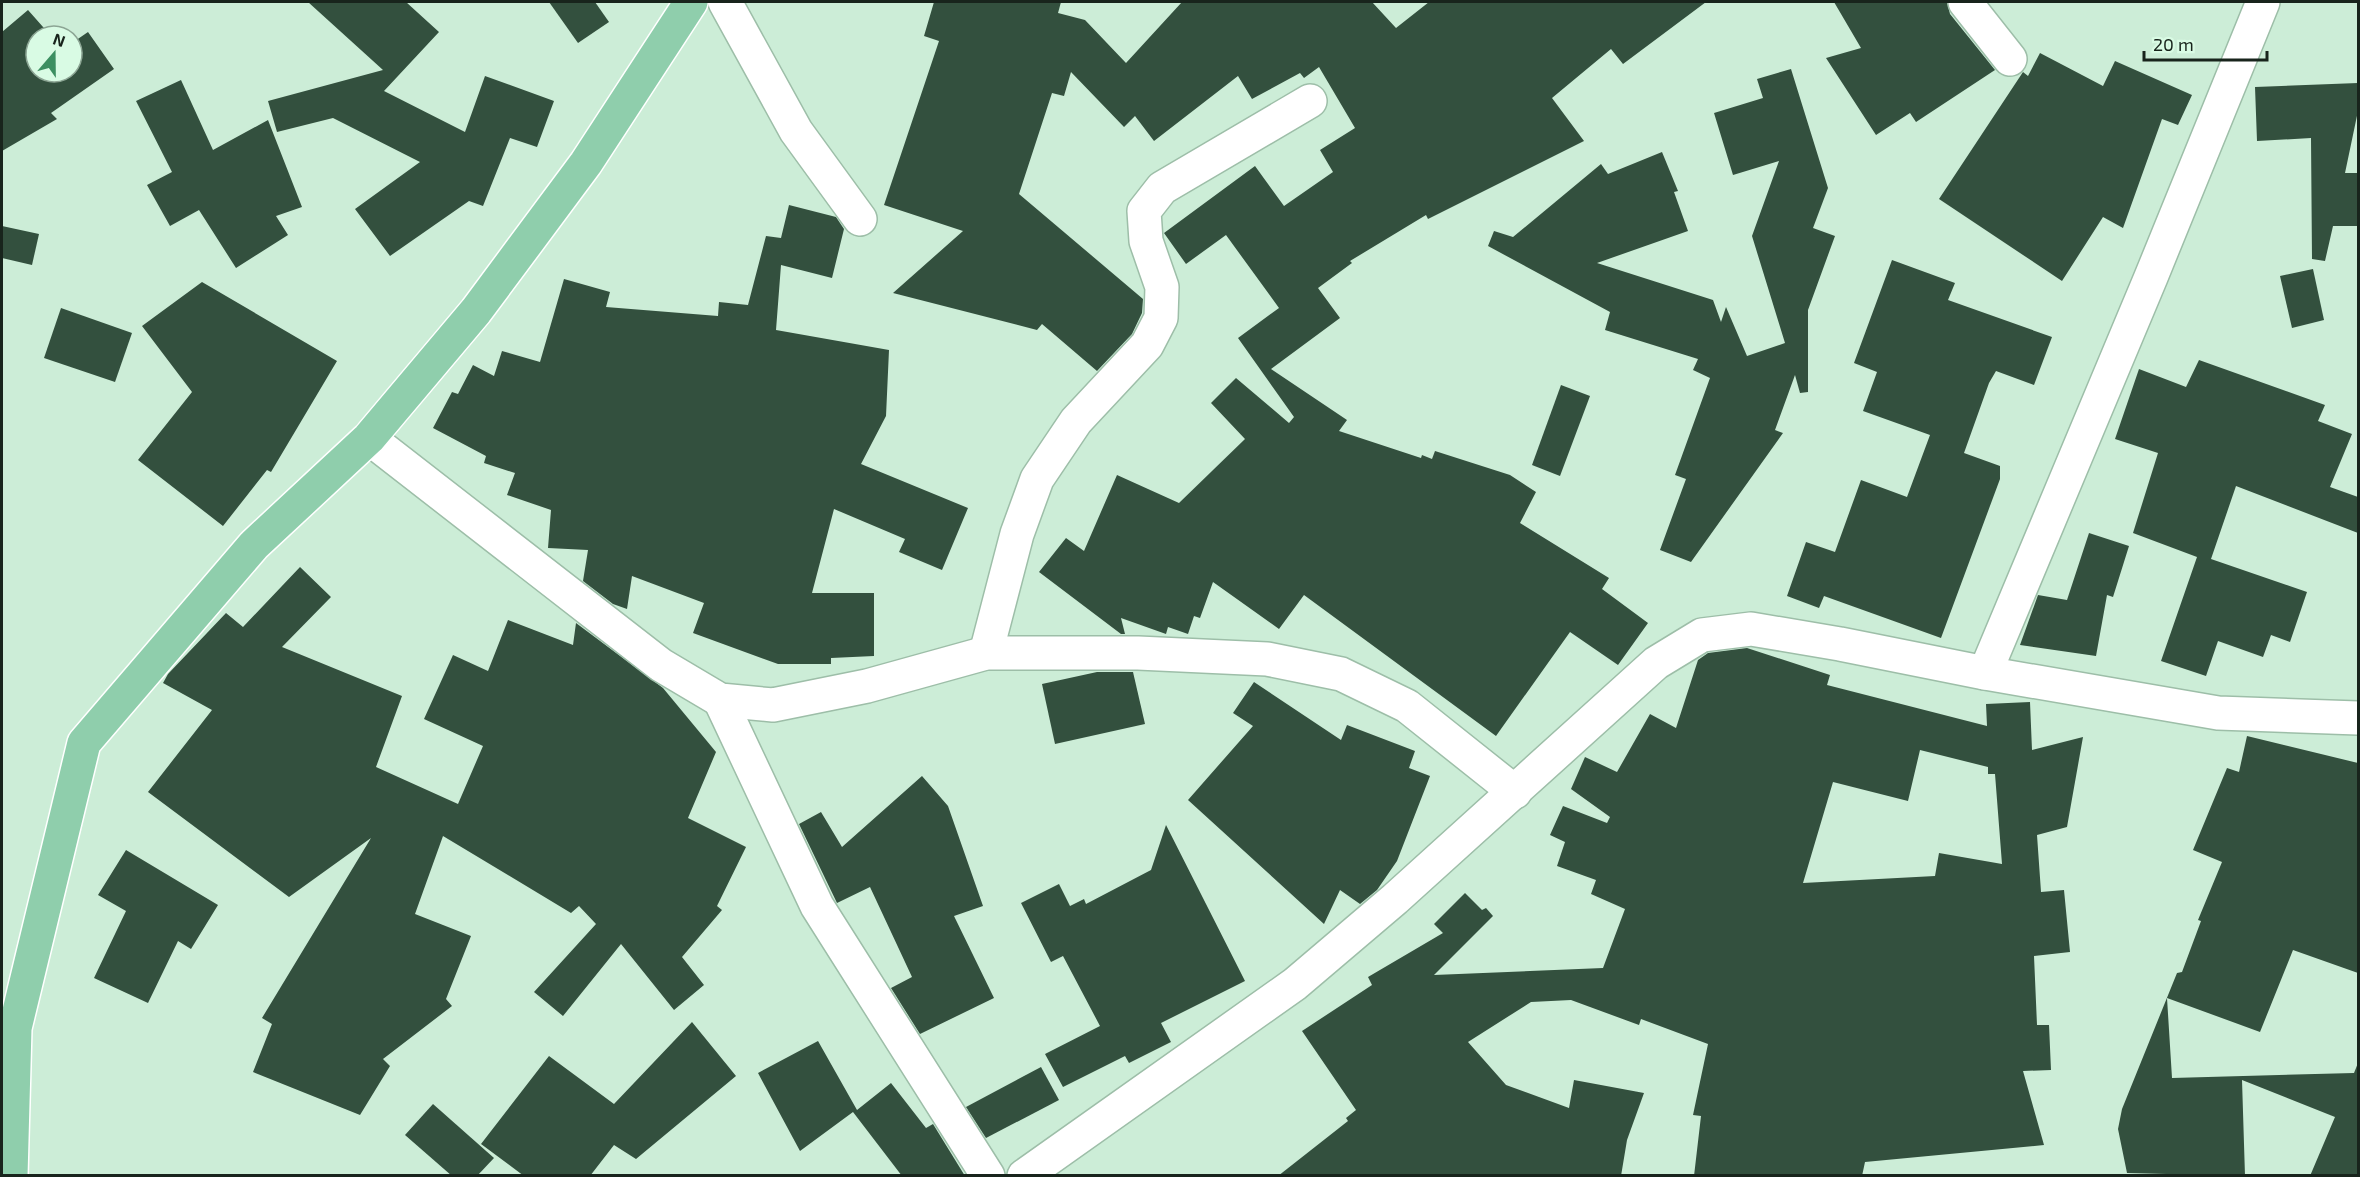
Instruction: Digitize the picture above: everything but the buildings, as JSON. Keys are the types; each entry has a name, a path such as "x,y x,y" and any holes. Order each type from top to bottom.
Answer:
{"main road":[{"path":"11,1176 15,1028 84,743 254,545 369,438 476,312 573,182 691,2"}],"street":[{"path":"725,2 795,131 860,219"},
{"path":"1965,2 2010,59"},
{"path":"1984,673 2142,299 2263,2"},
{"path":"986,653 1017,534 1037,479 1076,421 1147,345 1161,318 1162,287 1146,240 1144,212 1162,188 1310,101"},
{"path":"369,438 661,665 720,700 773,705 867,686 986,653 1138,653 1267,659 1341,674 1407,706 1515,792"},
{"path":"1024,1176 1295,984 1515,792 1656,663 1702,635 1751,629 1984,673 2218,713 2358,718"},
{"path":"720,700 817,906 988,1176"}]}
